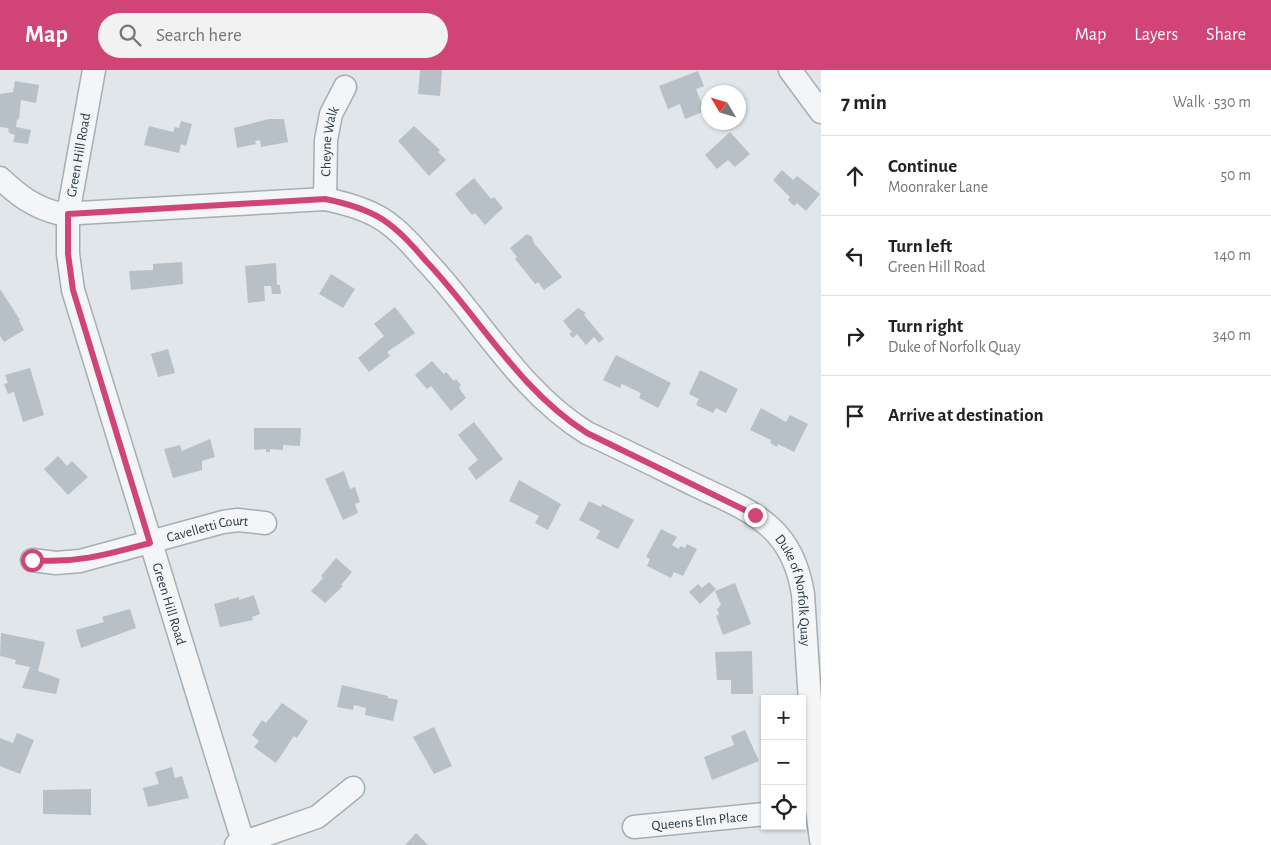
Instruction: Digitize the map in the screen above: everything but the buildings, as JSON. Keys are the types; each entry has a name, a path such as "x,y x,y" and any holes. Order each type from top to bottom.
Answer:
{"street":[{"name":"Green Hill Road","path":"94,70 68,214 68,254 73,290 241,844"},
{"path":"790,70 821,112"},
{"name":"Cheyne Walk","path":"325,199 326,140 331,114 345,87"},
{"name":"Duke of Norfolk Quay","path":"0,178 29,203 45,210 68,214 325,199 363,210 383,220 400,233 441,276 544,402 564,419 587,433 755,515 782,540 793,557 800,576 803,594 813,810 821,840"},
{"name":"Cavelletti Court","path":"32,560 56,563 80,561 223,522 238,520 265,523"},
{"path":"241,844 317,817 353,788"},
{"name":"Queens Elm Place","path":"634,827 761,814"}],"route":[{"path":"32,560 56,563 80,561 150,543 73,290 68,254 68,214 325,199 342,202 363,210 383,220 400,233 441,276 544,402 564,419 587,433 755,515"}]}
